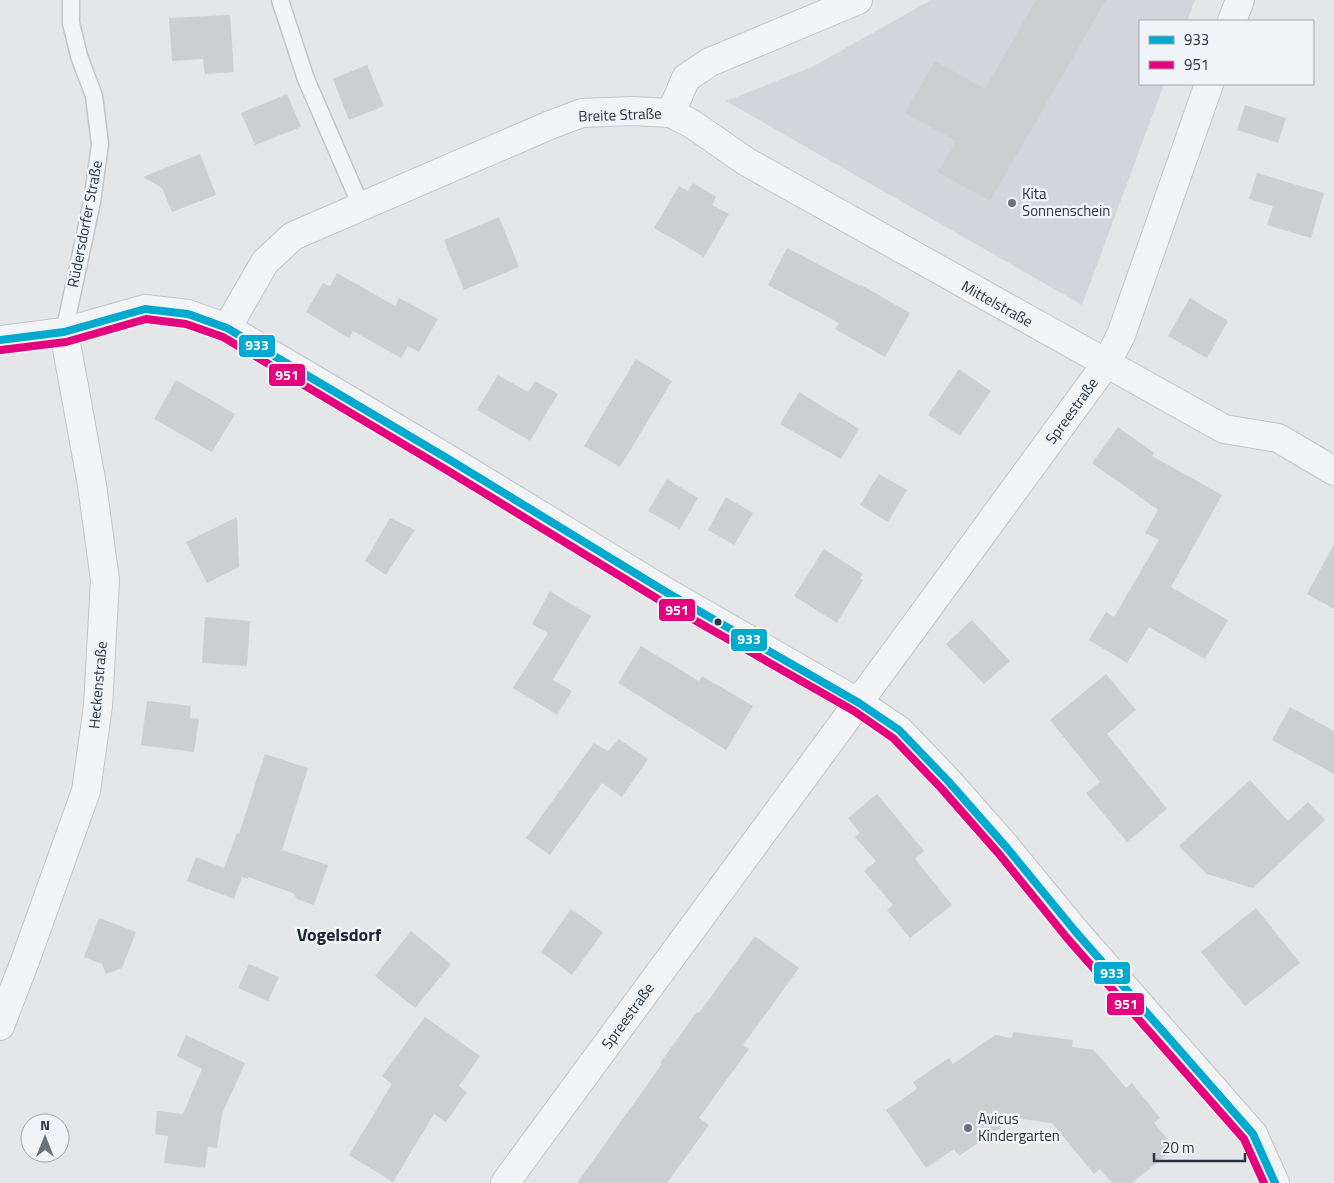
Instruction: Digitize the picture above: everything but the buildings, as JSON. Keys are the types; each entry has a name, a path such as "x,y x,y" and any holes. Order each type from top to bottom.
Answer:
{"street":[{"name":"Breite Straße","path":"227,328 265,262 293,236 582,113 632,111 671,113 686,78 710,62 858,0"},
{"path":"1232,20 1240,0"},
{"name":"Spreestraße","path":"505,1183 1106,364 1121,335 1209,85"},
{"name":"Mittelstraße","path":"671,113 692,124 747,162 1224,429 1278,438 1334,471"},
{"path":"0,340 64,332 145,309 188,314 227,328 458,465 666,592 859,703 899,730 948,781 1007,848 1075,931 1253,1134 1275,1183"},
{"name":"Heckenstraße","path":"0,1026 86,791 98,706 105,580 92,485 64,332"}],"lane":[{"name":"Rüdersdorfer Straße","path":"64,332 92,202 100,144 94,96 79,56 71,23 71,0"},
{"path":"280,0 306,79 361,206"}],"shaded area":[{"name":"Kita Sonnenschein","path":"931,0 1195,0 1187,20 1139,20 1139,85 1164,85 1082,305 726,101 814,66"}],"transit line":[{"name":"933","path":"0,340 64,332 145,309 188,314 227,328 450,460 666,592 859,703 899,730 948,781 1007,848 1075,931 1253,1134 1275,1183"},
{"name":"951","path":"1,350 66,342 146,319 186,324 223,337 445,469 661,601 854,711 893,738 941,788 999,854 1067,938 1244,1139 1264,1183"}],"place":[{"name":"Kita Sonnenschein","path":"1012,203"},
{"name":"Avicus Kindergarten","path":"968,1128"}],"district":[{"name":"Vogelsdorf","path":"339,935"}]}
